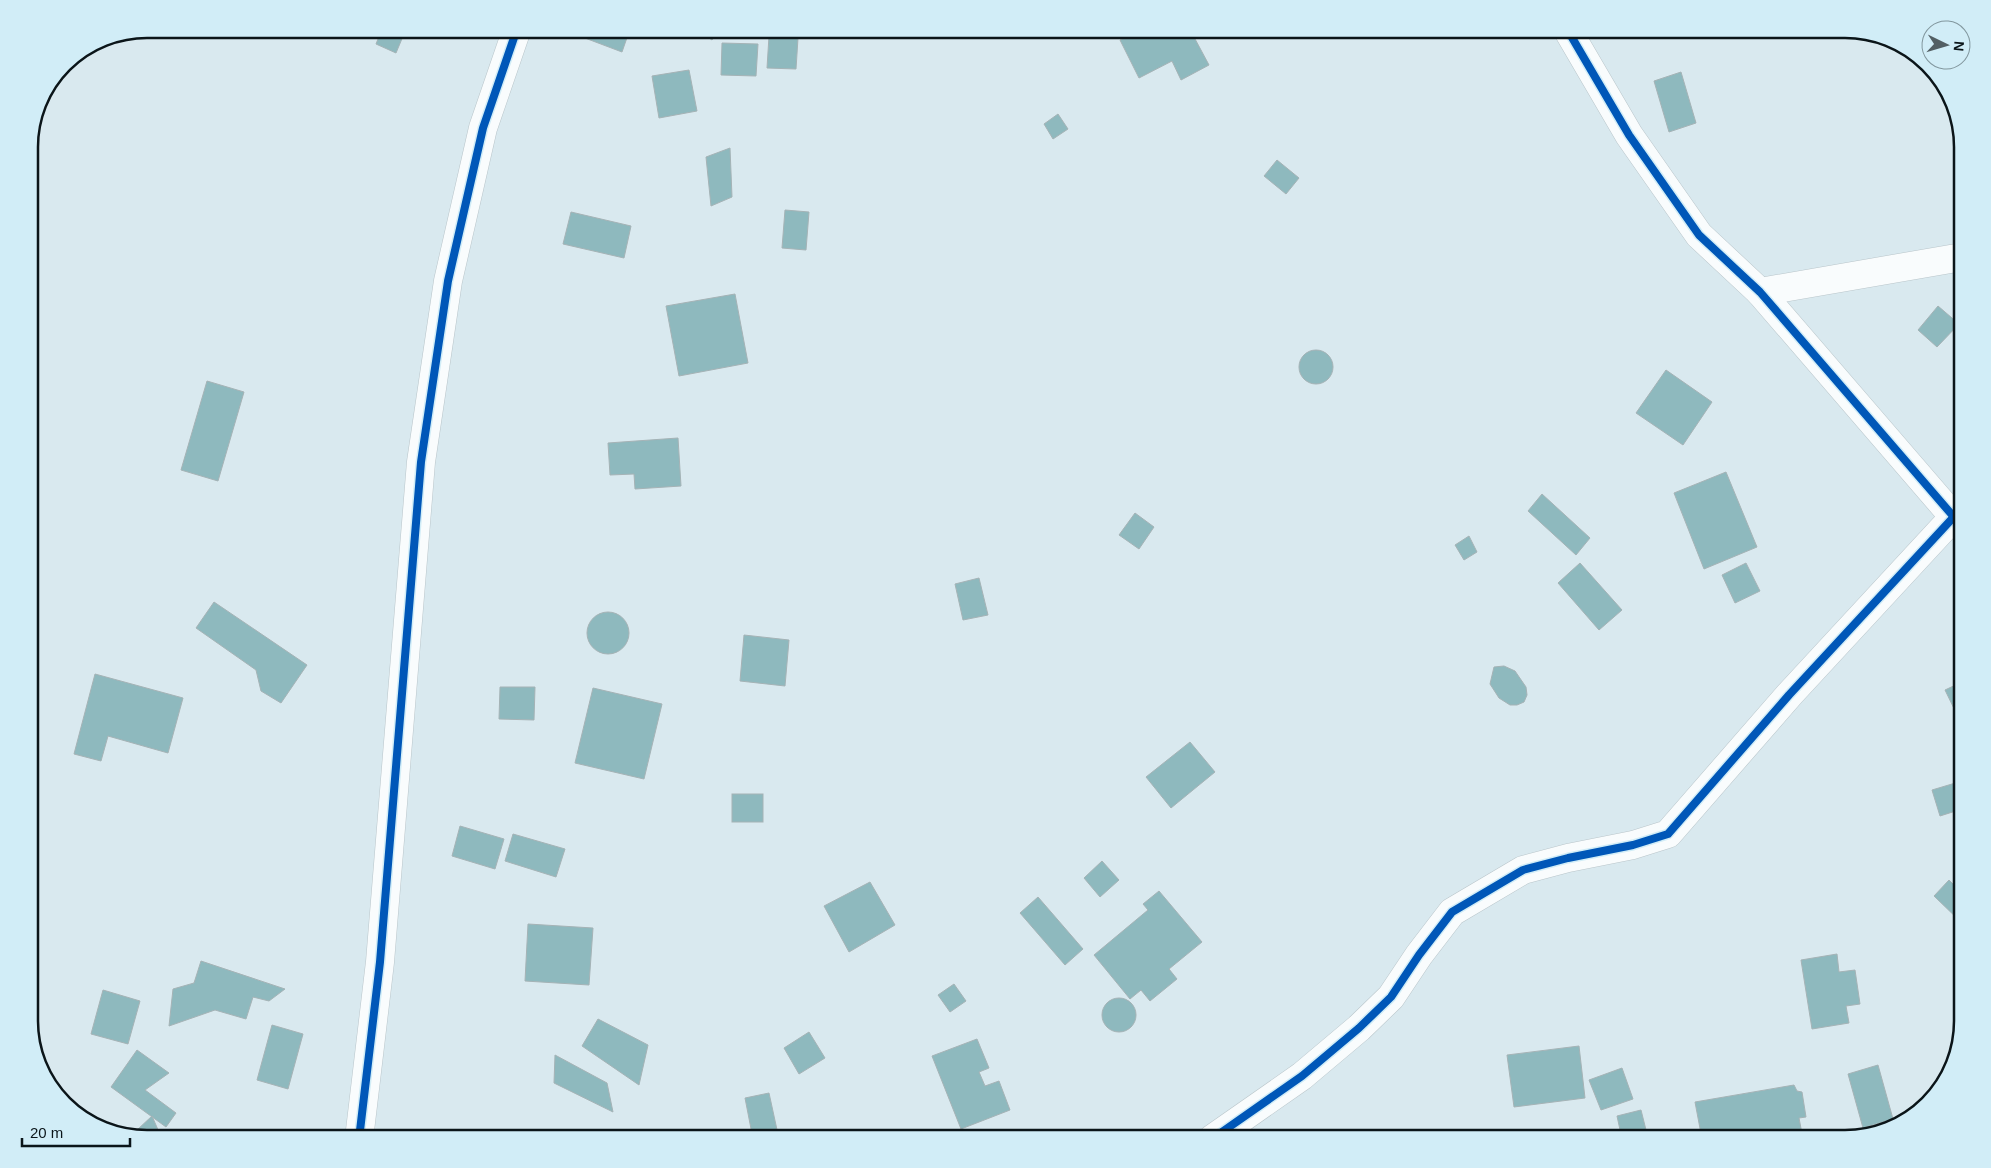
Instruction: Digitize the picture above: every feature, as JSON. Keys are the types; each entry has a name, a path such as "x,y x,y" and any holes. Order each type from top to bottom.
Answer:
{"street":[{"path":"360,1130 380,962 421,462 448,281 483,128 514,38"},
{"path":"1572,38 1628,135 1699,235 1760,292 1953,508"},
{"path":"1760,292 1953,259"},
{"path":"1225,1130 1302,1076 1359,1028 1391,997 1419,955 1452,912 1523,870 1568,858 1633,846 1668,834 1789,695 1953,516"}],"building":[{"path":"378,38 402,38 396,53 376,44"},
{"path":"585,38 627,38 622,52"},
{"path":"769,38 798,38 796,69 767,68"},
{"path":"1124,38 1195,38 1209,65 1181,80 1172,61 1139,78 1120,40"},
{"path":"722,43 758,44 756,76 721,75"},
{"path":"689,70 697,111 659,118 652,76"},
{"path":"1681,72 1696,123 1669,132 1654,81"},
{"path":"1058,114 1068,129 1053,139 1044,124"},
{"path":"730,148 732,197 711,206 706,157"},
{"path":"1277,160 1299,178 1286,194 1264,176"},
{"path":"785,210 809,212 806,250 782,248"},
{"path":"571,212 631,226 624,258 563,244"},
{"path":"735,294 748,363 679,376 666,306"},
{"path":"1938,306 1953,319 1953,330 1937,347 1918,330"},
{"path":"1316,350 1328,355 1333,367 1328,379 1316,384 1304,379 1299,367 1304,355"},
{"path":"1666,370 1712,402 1683,445 1636,413"},
{"path":"207,381 244,392 218,481 181,470"},
{"path":"678,438 681,486 635,489 634,474 610,475 608,443"},
{"path":"1726,472 1757,547 1704,569 1674,493"},
{"path":"1542,494 1590,538 1576,555 1528,511"},
{"path":"1135,513 1154,527 1139,549 1119,535"},
{"path":"1469,536 1477,552 1464,560 1455,545"},
{"path":"1580,563 1622,610 1599,630 1558,583"},
{"path":"1746,563 1760,591 1735,603 1722,575"},
{"path":"979,578 988,615 963,620 955,584"},
{"path":"214,602 307,665 281,703 261,691 256,670 196,628"},
{"path":"608,612 623,618 629,633 623,648 608,654 593,648 587,633 593,618"},
{"path":"744,635 789,640 785,686 740,681"},
{"path":"1504,666 1515,671 1526,687 1527,695 1524,702 1510,705 1499,698 1490,684 1494,667"},
{"path":"95,674 183,698 168,753 108,736 101,761 74,754"},
{"path":"1954,686 1954,708 1945,690"},
{"path":"500,687 535,687 534,720 499,719"},
{"path":"593,688 662,704 644,779 575,763"},
{"path":"1190,742 1215,772 1171,808 1146,777"},
{"path":"1954,783 1954,812 1940,816 1932,790"},
{"path":"732,794 763,794 763,822 732,822"},
{"path":"460,826 504,839 495,869 452,856"},
{"path":"513,834 565,849 556,877 505,861"},
{"path":"1102,861 1119,880 1100,897 1084,878"},
{"path":"1949,880 1954,885 1954,915 1934,896"},
{"path":"870,882 895,925 849,952 824,906"},
{"path":"1159,891 1202,942 1169,969 1177,979 1150,1001 1141,990 1130,999 1094,955 1148,910 1143,904"},
{"path":"1038,897 1083,949 1065,965 1020,913"},
{"path":"528,924 593,928 589,985 525,981"},
{"path":"1837,954 1839,972 1855,970 1860,1004 1846,1006 1849,1023 1812,1029 1801,960"},
{"path":"201,961 285,989 269,1001 253,997 246,1019 215,1010 169,1026 173,989 194,983"},
{"path":"954,984 966,1001 950,1012 938,995"},
{"path":"103,990 140,1001 128,1044 91,1034"},
{"path":"1119,998 1126,999 1131,1003 1135,1008 1135,1022 1131,1027 1126,1031 1119,1032 1112,1031 1107,1027 1103,1022 1102,1015 1103,1008 1107,1003 1112,999"},
{"path":"598,1019 648,1045 639,1085 582,1046"},
{"path":"272,1025 303,1034 288,1089 257,1080"},
{"path":"809,1032 825,1058 799,1074 784,1048"},
{"path":"977,1039 989,1068 979,1072 985,1086 999,1081 1010,1110 961,1129 932,1056"},
{"path":"1579,1046 1585,1098 1514,1107 1507,1055"},
{"path":"137,1050 169,1073 145,1090 176,1113 166,1127 111,1087"},
{"path":"555,1055 607,1083 613,1112 554,1083"},
{"path":"1878,1065 1893,1119 1863,1128 1848,1074"},
{"path":"1622,1068 1633,1099 1601,1110 1589,1080"},
{"path":"1794,1085 1797,1091 1802,1092 1806,1117 1799,1118 1801,1130 1700,1130 1695,1102"},
{"path":"769,1093 777,1130 751,1130 745,1098"},
{"path":"1641,1110 1646,1130 1620,1130 1617,1116"},
{"path":"152,1116 158,1130 147,1130 137,1130"}],"cycle path":[{"path":"360,1130 380,962 421,462 448,281 483,128 514,38"},
{"path":"1572,38 1629,135 1699,235 1760,292 1953,516"},
{"path":"1225,1130 1302,1076 1359,1028 1391,997 1419,955 1452,912 1523,870 1568,858 1633,845 1668,834 1789,695 1953,517"}]}
